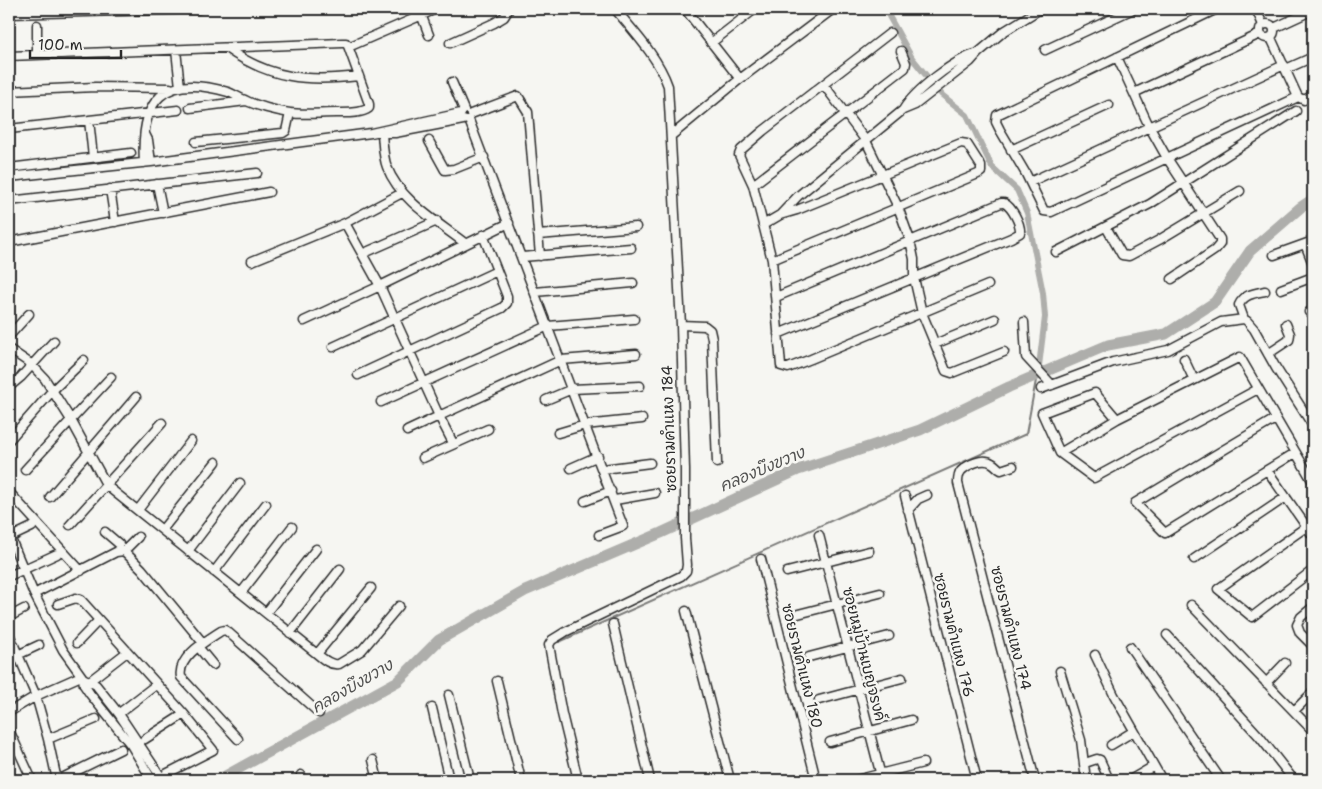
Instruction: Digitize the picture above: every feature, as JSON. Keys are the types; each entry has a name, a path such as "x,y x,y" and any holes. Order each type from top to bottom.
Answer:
{"street":[{"path":"9,14 51,11 199,9"},
{"path":"353,45 420,12 436,9"},
{"path":"450,43 494,23 504,17 509,9"},
{"name":"ซอยรามคำแหง 184","path":"578,780 562,714 549,645 552,640 565,632 681,576 686,572 688,565 685,538 680,325 668,86 664,74 615,9"},
{"path":"685,9 740,80"},
{"path":"711,43 755,9"},
{"path":"670,136 833,9"},
{"path":"780,215 798,196 912,102 1003,32 1040,9"},
{"path":"1110,9 1115,18"},
{"path":"1045,50 1133,9"},
{"path":"1217,9 997,115 996,122 1030,182 1044,212 1048,212 1298,97"},
{"path":"1256,9 1263,25"},
{"path":"1274,28 1313,10"},
{"path":"420,12 429,35"},
{"path":"1263,25 1270,24 1274,28 1274,34 1270,38"},
{"path":"37,25 37,55"},
{"path":"1260,34 1260,29 1263,25"},
{"path":"890,33 763,131 741,150 738,155 752,186 772,260 781,366 785,368 988,285"},
{"path":"1134,93 1260,34"},
{"path":"1260,34 1265,38 1270,38"},
{"path":"1270,38 1298,97 1304,100 1313,96"},
{"path":"9,56 346,43 369,108 350,113 290,113 246,101 236,95 217,89 180,87 95,87 9,91"},
{"path":"226,48 243,60 282,75 329,80 359,76"},
{"path":"176,50 180,87"},
{"path":"752,186 905,68 906,63 901,51"},
{"path":"1117,57 1149,126 1167,158 1220,239 1220,244 1215,250 1172,279"},
{"path":"1030,182 1149,126 1285,67 1313,57"},
{"path":"452,82 484,157 615,500 623,526 599,535"},
{"path":"824,84 866,141 898,207 910,240 914,260 914,278 922,313 946,371 950,373 1004,352"},
{"path":"148,162 143,141 148,113 153,103 170,88"},
{"path":"9,177 148,162 371,133 466,115 518,96 528,112 540,256"},
{"path":"190,108 246,101"},
{"path":"1011,150 1109,105"},
{"path":"9,129 178,110"},
{"path":"1056,252 1150,204 1296,111"},
{"path":"196,142 282,133 288,127 290,113"},
{"path":"1256,117 1266,130"},
{"path":"89,120 92,157"},
{"path":"371,133 395,133 424,124"},
{"path":"382,133 386,166 402,193 424,213 466,244"},
{"path":"428,141 445,170 454,169 484,157"},
{"path":"763,225 780,215 797,210 963,142 967,144 982,166 978,174 772,260"},
{"path":"9,168 131,152"},
{"path":"9,201 256,173"},
{"path":"157,184 163,213"},
{"path":"110,190 115,222"},
{"path":"1106,227 1122,255 1126,256 1159,240 1240,191"},
{"path":"9,242 269,192"},
{"path":"252,260 345,224 402,193"},
{"path":"776,297 1004,202 1008,205 1021,230 1011,238 778,334"},
{"path":"362,254 437,221"},
{"path":"304,321 509,223"},
{"path":"345,224 380,286 453,443"},
{"path":"538,235 636,227"},
{"path":"358,375 502,308 507,303 507,296 483,235"},
{"path":"1274,255 1309,242 1313,264"},
{"path":"522,257 631,248"},
{"path":"333,347 497,271"},
{"path":"1281,289 1313,277"},
{"path":"535,292 633,283"},
{"path":"1265,291 1242,299 1239,305 1244,319 1250,324 1313,426"},
{"path":"9,336 29,314"},
{"path":"381,402 548,326 634,319"},
{"path":"935,344 995,319"},
{"path":"1041,389 1113,362 1168,350 1221,322 1244,319"},
{"path":"1024,322 1026,357 1052,385"},
{"path":"1268,354 1289,340 1290,334 1286,324"},
{"path":"680,325 704,326 710,330 712,339 717,463"},
{"path":"9,387 21,377 54,341"},
{"path":"9,349 31,364 53,390 107,486 316,654 331,664 339,664 362,650 399,606"},
{"path":"407,431 561,360 636,354"},
{"path":"1060,453 1117,419 1240,357 1313,482"},
{"path":"1184,359 1194,380"},
{"path":"9,440 53,390 84,360"},
{"path":"25,470 111,377"},
{"path":"546,400 572,389 640,386"},
{"path":"1117,419 1095,393 1042,413 1060,453 1094,478 1258,389"},
{"path":"50,497 136,397"},
{"path":"1275,418 1135,503 1165,533 1295,453"},
{"path":"558,433 585,425 642,419"},
{"path":"70,525 162,423"},
{"path":"424,458 453,443 488,429"},
{"path":"138,510 191,441"},
{"path":"571,468 598,456"},
{"name":"ซอยรามคำแหง 174","path":"1013,466 999,470 992,462 982,461 971,464 959,475 958,483 1035,780"},
{"path":"162,530 216,462"},
{"path":"603,469 650,463"},
{"path":"1267,470 1313,536"},
{"path":"188,551 240,483"},
{"path":"585,501 611,491"},
{"path":"9,492 81,571"},
{"path":"615,500 655,493"},
{"path":"908,510 918,499 927,495"},
{"name":"ซอยรามคำแหง 176","path":"904,496 977,780"},
{"path":"1194,559 1286,497"},
{"path":"214,572 266,504"},
{"path":"32,526 9,537 34,594 63,650 108,717 131,745 151,778 162,775 213,750 184,714 81,600 76,598 58,604"},
{"path":"241,593 292,527"},
{"path":"1306,527 1218,589 1252,617 1313,570"},
{"path":"105,532 142,569 202,646 213,665"},
{"name":"ซอยหมู่บ้านเบญจรงค์","path":"819,535 881,777"},
{"path":"34,594 122,551 138,538"},
{"path":"266,614 316,549"},
{"path":"787,572 869,551"},
{"path":"9,576 57,554"},
{"name":"ซอยรามคำแหง 180","path":"761,559 816,780"},
{"path":"290,633 340,569"},
{"path":"316,654 371,588"},
{"path":"798,614 880,593"},
{"path":"1191,605 1313,731"},
{"path":"1313,607 1301,617 1297,625 1300,633 1313,646"},
{"path":"9,617 24,609"},
{"path":"686,611 730,780"},
{"path":"77,643 99,620"},
{"path":"613,624 650,780"},
{"path":"238,739 181,677 179,671 188,655 221,631 228,632 319,713"},
{"path":"9,634 36,696 57,780 121,749"},
{"path":"1167,635 1259,736 1292,780 1312,780 1313,773"},
{"path":"809,657 889,636"},
{"path":"9,659 39,645"},
{"path":"1130,647 1218,779"},
{"path":"9,712 36,696 84,680 127,652"},
{"path":"1095,656 1162,780"},
{"path":"1266,683 1285,663"},
{"path":"1060,671 1081,740 1086,780"},
{"path":"819,700 902,678"},
{"path":"84,680 96,685 119,711 162,775"},
{"path":"497,682 521,780"},
{"path":"108,717 157,684"},
{"path":"1294,711 1313,692"},
{"path":"448,695 470,780"},
{"path":"432,708 449,780"},
{"path":"145,739 184,714"},
{"path":"48,739 96,719"},
{"path":"830,742 911,720"},
{"path":"9,730 32,780"},
{"path":"1111,745 1134,731"},
{"path":"9,754 17,750"},
{"path":"1085,763 1097,759 1100,760 1108,780"},
{"path":"373,760 378,780"},
{"path":"856,780 881,777 924,763"},
{"path":"1130,780 1154,766"}],"waterway":[{"path":"885,9 912,58 942,95 967,115 992,167 1017,190 1027,213 1043,293 1045,317 1038,374"},
{"name":"คลองบึงขวาง","path":"218,780 398,681 439,640 525,591 661,533 798,470 920,430 1009,387 1108,345 1166,334 1215,302 1250,251 1313,199"},
{"path":"559,642 1026,434 1037,375"}]}
